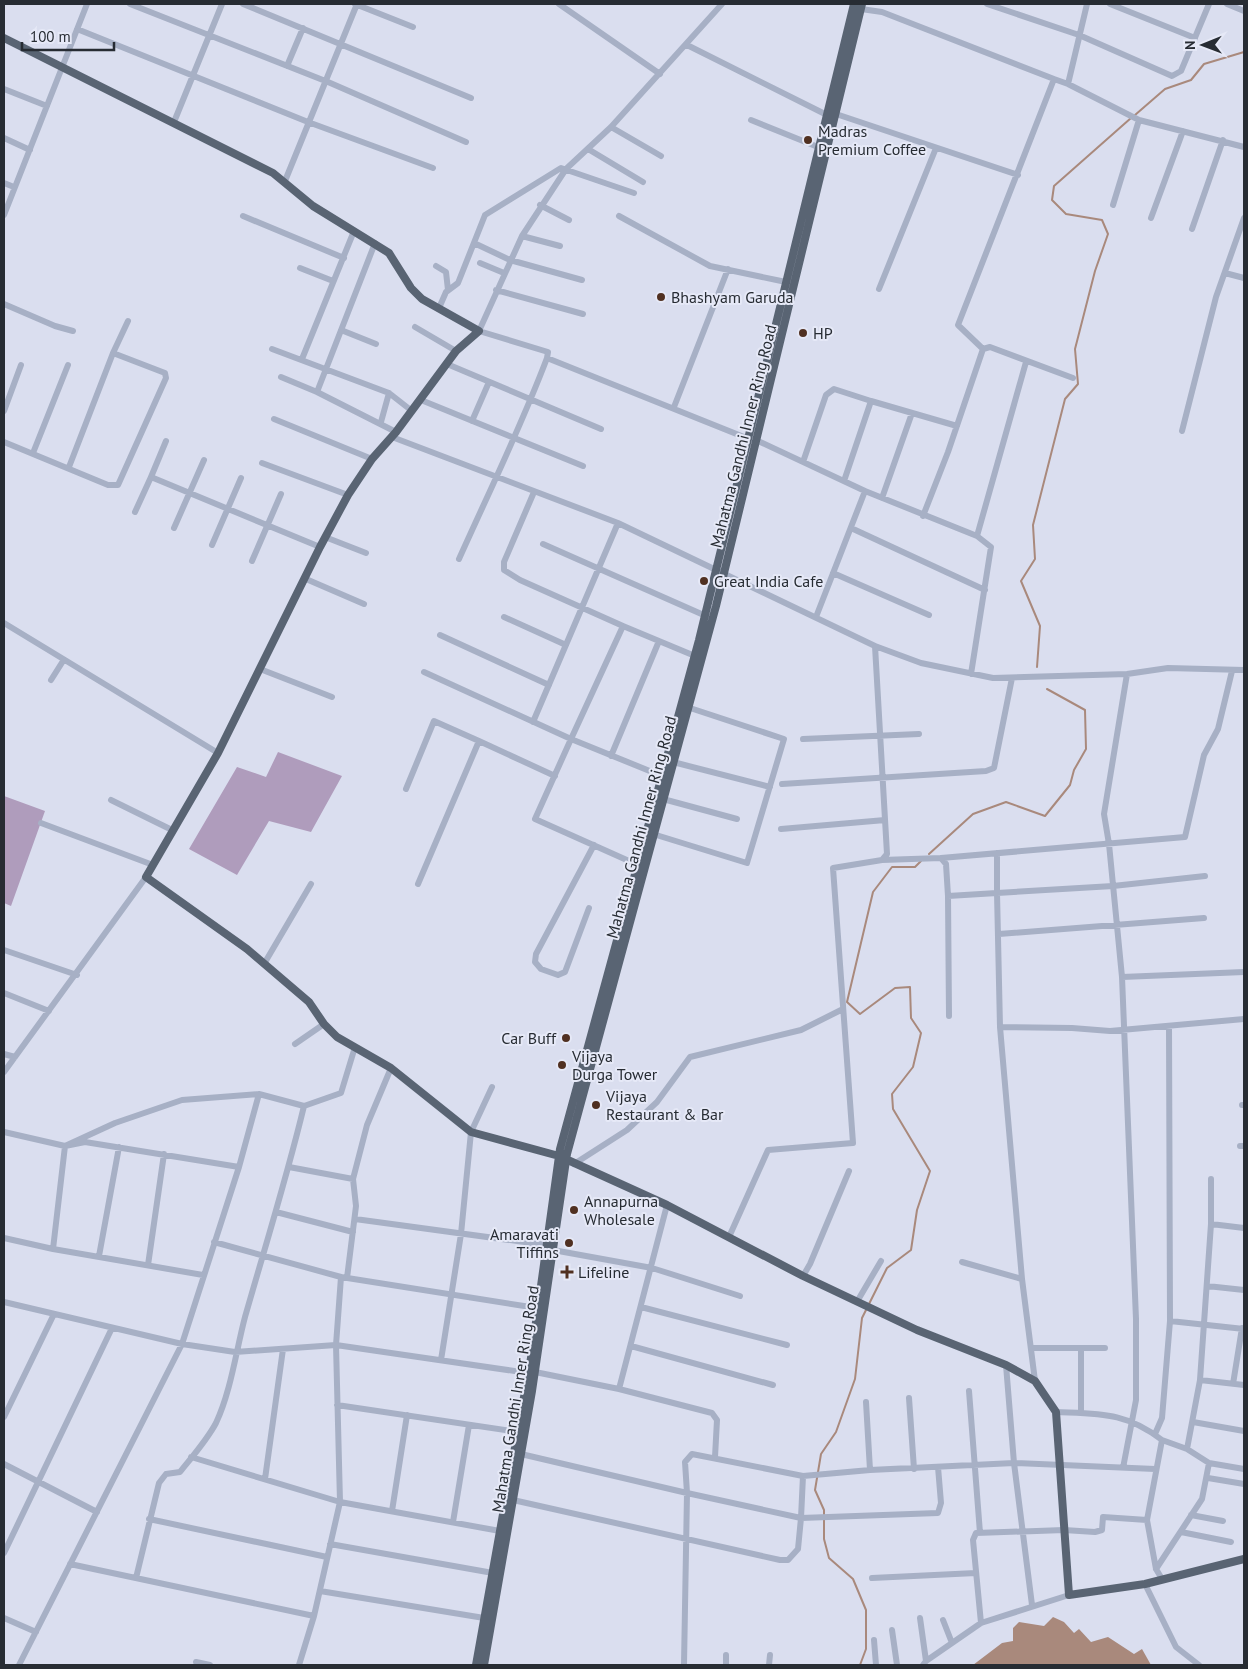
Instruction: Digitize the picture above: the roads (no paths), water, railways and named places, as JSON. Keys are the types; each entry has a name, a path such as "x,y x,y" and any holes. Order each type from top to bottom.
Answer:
{"main road":[{"name":"Mahatma Gandhi Inner Ring Road","path":"753,439 786,282 854,4"},
{"name":"Mahatma Gandhi Inner Ring Road","path":"484,1665 521,1454 532,1372 553,1250 562,1158 688,708 753,439 836,114 861,6"},
{"path":"4,38 258,164 285,182 313,206 390,253 417,294 479,331 456,351 421,400 372,459 348,495 325,537 306,579 218,753 146,876 264,964 309,1002 324,1024 337,1037 391,1068 471,1132 562,1158 666,1205 803,1276 861,1301 917,1330 1006,1365 1036,1381 1056,1412 1068,1596 1145,1584 1244,1559"},
{"name":"Mahatma Gandhi Inner Ring Road","path":"476,1665 518,1432 532,1372 537,1308 562,1158 638,865 706,616 720,572"}],"street":[{"path":"4,215 87,4"},
{"path":"130,4 325,81 466,142"},
{"path":"174,122 222,4"},
{"path":"244,4 471,98"},
{"path":"285,182 356,4 413,27"},
{"path":"559,4 660,74"},
{"path":"459,559 496,476 515,439 548,352 479,331 504,272 540,205 566,169 611,127 722,4"},
{"path":"986,4 1079,35 1172,76 1182,70 1209,4"},
{"path":"1068,84 1086,5 1078,4"},
{"path":"1110,4 1195,38"},
{"path":"1227,4 1244,11"},
{"path":"861,6 882,12 1068,84 1137,119 1244,147"},
{"path":"287,66 303,28"},
{"path":"77,30 308,122 434,168"},
{"path":"687,45 827,115"},
{"path":"982,349 958,325 1054,79"},
{"path":"4,89 47,106"},
{"path":"836,114 1018,175"},
{"path":"1113,205 1137,119"},
{"path":"751,120 818,147"},
{"path":"611,127 661,156"},
{"path":"1151,218 1183,131"},
{"path":"4,138 30,150"},
{"path":"1192,229 1223,140"},
{"path":"879,289 936,148"},
{"path":"588,149 643,182"},
{"path":"439,308 448,290 458,283 482,218 487,212 561,168 634,193"},
{"path":"4,182 14,187"},
{"path":"540,205 570,220"},
{"path":"243,216 344,258"},
{"path":"619,216 710,266 786,282"},
{"path":"1182,431 1216,297 1244,218"},
{"path":"302,359 354,231"},
{"path":"522,236 560,246"},
{"path":"318,392 375,243"},
{"path":"474,243 510,260 582,280"},
{"path":"480,263 504,272"},
{"path":"436,266 446,272 448,290"},
{"path":"300,268 333,281"},
{"path":"674,408 728,269"},
{"path":"1225,273 1244,278"},
{"path":"496,290 583,314"},
{"path":"4,304 55,326 72,331"},
{"path":"69,467 113,353 128,321"},
{"path":"415,327 456,351"},
{"path":"341,330 376,344"},
{"path":"982,349 990,347 1073,378"},
{"path":"272,349 389,393 412,411"},
{"path":"923,516 957,426 982,349"},
{"path":"4,442 108,484 118,485 166,378 163,372 113,353"},
{"path":"547,358 753,439 923,516 976,536 991,546 970,674"},
{"path":"976,536 1026,362"},
{"path":"4,411 21,364"},
{"path":"447,364 601,429"},
{"path":"33,453 68,365"},
{"path":"281,377 318,392 381,422 394,434 534,492 618,523 874,646 921,663 970,674 1012,678 1128,674 1168,668 1244,670"},
{"path":"472,421 489,382"},
{"path":"803,462 826,395 834,389 957,426"},
{"path":"381,422 389,393"},
{"path":"421,400 582,466"},
{"path":"844,481 871,401"},
{"path":"882,498 912,413"},
{"path":"274,419 372,459"},
{"path":"135,512 166,441"},
{"path":"174,528 204,460"},
{"path":"262,463 348,495"},
{"path":"151,476 320,547"},
{"path":"212,545 242,478"},
{"path":"816,617 866,491"},
{"path":"534,492 504,562 504,570 582,608 695,656"},
{"path":"252,561 281,494"},
{"path":"533,722 600,569 618,523"},
{"path":"851,528 985,590"},
{"path":"325,537 366,554"},
{"path":"543,544 706,616"},
{"path":"833,573 929,615"},
{"path":"306,579 364,604"},
{"path":"504,616 566,645"},
{"path":"4,623 63,661 218,753"},
{"path":"623,626 535,819 638,865"},
{"path":"440,635 549,685"},
{"path":"611,756 659,641"},
{"path":"874,646 885,820 886,854 882,860"},
{"path":"51,680 63,661"},
{"path":"260,669 332,697"},
{"path":"729,1238 768,1150 853,1143 833,868 882,860 941,858 1186,837 1204,755 1218,729 1232,670"},
{"path":"424,672 571,739 662,776"},
{"path":"1123,1468 1136,1400 1136,1319 1122,977 1109,844 1104,814 1105,797 1128,674"},
{"path":"782,784 882,779 986,771 994,768 1012,678"},
{"path":"653,834 747,863 784,739 688,708"},
{"path":"406,788 434,720 555,776"},
{"path":"803,739 919,734"},
{"path":"418,884 479,740"},
{"path":"673,762 770,787"},
{"path":"663,799 738,819"},
{"path":"111,800 172,830"},
{"path":"781,829 885,820"},
{"path":"41,823 153,865"},
{"path":"589,908 565,972 558,976 541,969 535,962 536,954 594,845"},
{"path":"997,853 1000,1026 1022,1280 1036,1381"},
{"path":"941,858 946,864 948,896 949,1016"},
{"path":"4,1072 77,975 146,876"},
{"path":"948,896 1112,886 1205,876"},
{"path":"264,964 311,884"},
{"path":"998,934 1204,918"},
{"path":"4,950 77,975"},
{"path":"1122,977 1244,972"},
{"path":"4,993 49,1011"},
{"path":"574,1164 627,1130 657,1102 690,1056 801,1030 843,1009"},
{"path":"1000,1026 1072,1028 1098,1031 1244,1020"},
{"path":"295,1044 324,1024"},
{"path":"1155,1434 1161,1421 1170,1321 1169,1026"},
{"path":"66,1146 115,1123 182,1100 259,1094 304,1106 341,1093 355,1047"},
{"path":"4,1054 14,1057"},
{"path":"299,1665 314,1616 340,1502 336,1345 344,1278 355,1220 356,1206 353,1179 367,1125 391,1068"},
{"path":"441,1360 461,1234 471,1132 492,1086"},
{"path":"18,1665 182,1344 239,1168 259,1094"},
{"path":"136,1578 159,1483 166,1474 180,1472 206,1439 216,1421 289,1167 304,1106"},
{"path":"4,1132 66,1146 85,1142 239,1168"},
{"path":"53,1249 66,1146"},
{"path":"99,1256 119,1147"},
{"path":"148,1265 164,1154"},
{"path":"289,1167 353,1179"},
{"path":"803,1276 810,1264 849,1171"},
{"path":"1187,1449 1200,1380 1207,1286 1211,1179"},
{"path":"619,1389 652,1268 666,1205"},
{"path":"276,1212 353,1232"},
{"path":"355,1220 546,1245"},
{"path":"1210,1224 1244,1228"},
{"path":"4,1238 53,1249 203,1275"},
{"path":"214,1242 344,1278 537,1308"},
{"path":"553,1250 652,1268 740,1296"},
{"path":"861,1301 881,1261"},
{"path":"962,1262 1022,1280"},
{"path":"1207,1286 1244,1290"},
{"path":"4,1302 182,1344 236,1352 336,1345 532,1372 619,1389 712,1413 717,1420 715,1457"},
{"path":"641,1307 787,1345"},
{"path":"4,1417 54,1314"},
{"path":"1170,1321 1243,1329 1233,1384"},
{"path":"4,1553 112,1328"},
{"path":"631,1346 773,1385"},
{"path":"1031,1348 1105,1348"},
{"path":"1081,1348 1081,1413"},
{"path":"264,1479 283,1349"},
{"path":"1006,1365 1014,1463 1032,1605"},
{"path":"1200,1380 1244,1386"},
{"path":"969,1391 980,1533"},
{"path":"908,1398 914,1469"},
{"path":"866,1402 870,1470"},
{"path":"337,1405 518,1432"},
{"path":"1056,1412 1114,1415 1132,1421 1162,1440 1187,1449 1209,1462 1244,1469"},
{"path":"392,1511 407,1415"},
{"path":"1193,1422 1244,1431"},
{"path":"453,1522 469,1425"},
{"path":"1162,1440 1155,1469 1147,1520 1156,1569 1162,1579"},
{"path":"521,1454 802,1518 938,1513 941,1503 938,1468"},
{"path":"684,1665 687,1493 684,1472 688,1456 692,1454 715,1457 803,1476 870,1470 1014,1463 1155,1469"},
{"path":"190,1457 340,1502 500,1530"},
{"path":"1156,1569 1202,1499 1208,1478 1209,1462"},
{"path":"4,1464 96,1512"},
{"path":"513,1500 685,1537 780,1560 788,1560 798,1549 802,1518 803,1476"},
{"path":"1208,1478 1244,1484"},
{"path":"1191,1515 1223,1521"},
{"path":"981,1623 973,1537 980,1533 1023,1531 1064,1530 1099,1532 1102,1530 1101,1520 1107,1516 1147,1520"},
{"path":"150,1519 327,1557"},
{"path":"1182,1532 1231,1542"},
{"path":"330,1544 493,1573"},
{"path":"70,1564 314,1616"},
{"path":"872,1578 976,1573"},
{"path":"1145,1584 1176,1647 1199,1665"},
{"path":"320,1591 484,1618"},
{"path":"924,1663 981,1623 1032,1605 1068,1596"},
{"path":"4,1618 36,1632"},
{"path":"920,1618 924,1663"},
{"path":"943,1620 952,1643"},
{"path":"892,1630 897,1665"},
{"path":"874,1640 876,1665"},
{"path":"726,1655 726,1665"},
{"path":"770,1655 770,1665"},
{"path":"196,1662 210,1665"}],"waterway":[{"path":"1135,115 1165,89 1191,80 1204,64 1244,52"},
{"path":"1037,667 1040,626 1021,581 1035,559 1033,525 1065,399 1078,384 1075,349 1095,271 1108,234 1102,220 1066,214 1052,200 1054,186 1131,118"},
{"path":"929,854 973,814 1006,802 1045,816 1070,785 1074,770 1086,749 1085,710 1047,689"},
{"path":"869,1304 887,1268 911,1250 917,1210 930,1171 893,1109 892,1094 913,1067 921,1033 911,1018 910,987 895,988 860,1014 847,1002 873,892 892,867 915,867 921,861"},
{"path":"860,1665 866,1649 866,1610 853,1579 829,1558 824,1539 824,1510 815,1490 821,1454 836,1432 855,1379 862,1318 867,1308"}],"place":[{"name":"Madras Premium Coffee","path":"808,140"},
{"name":"Bhashyam Garuda","path":"661,297"},
{"name":"HP","path":"803,333"},
{"name":"Great India Cafe","path":"704,581"},
{"name":"Car Buff","path":"566,1038"},
{"name":"Vijaya Durga Tower","path":"562,1065"},
{"name":"Vijaya Restaurant & Bar","path":"596,1105"},
{"name":"Annapurna Wholesale","path":"574,1210"},
{"name":"Amaravati Tiffins","path":"569,1243"},
{"name":"Lifeline","path":"567,1272"}]}
